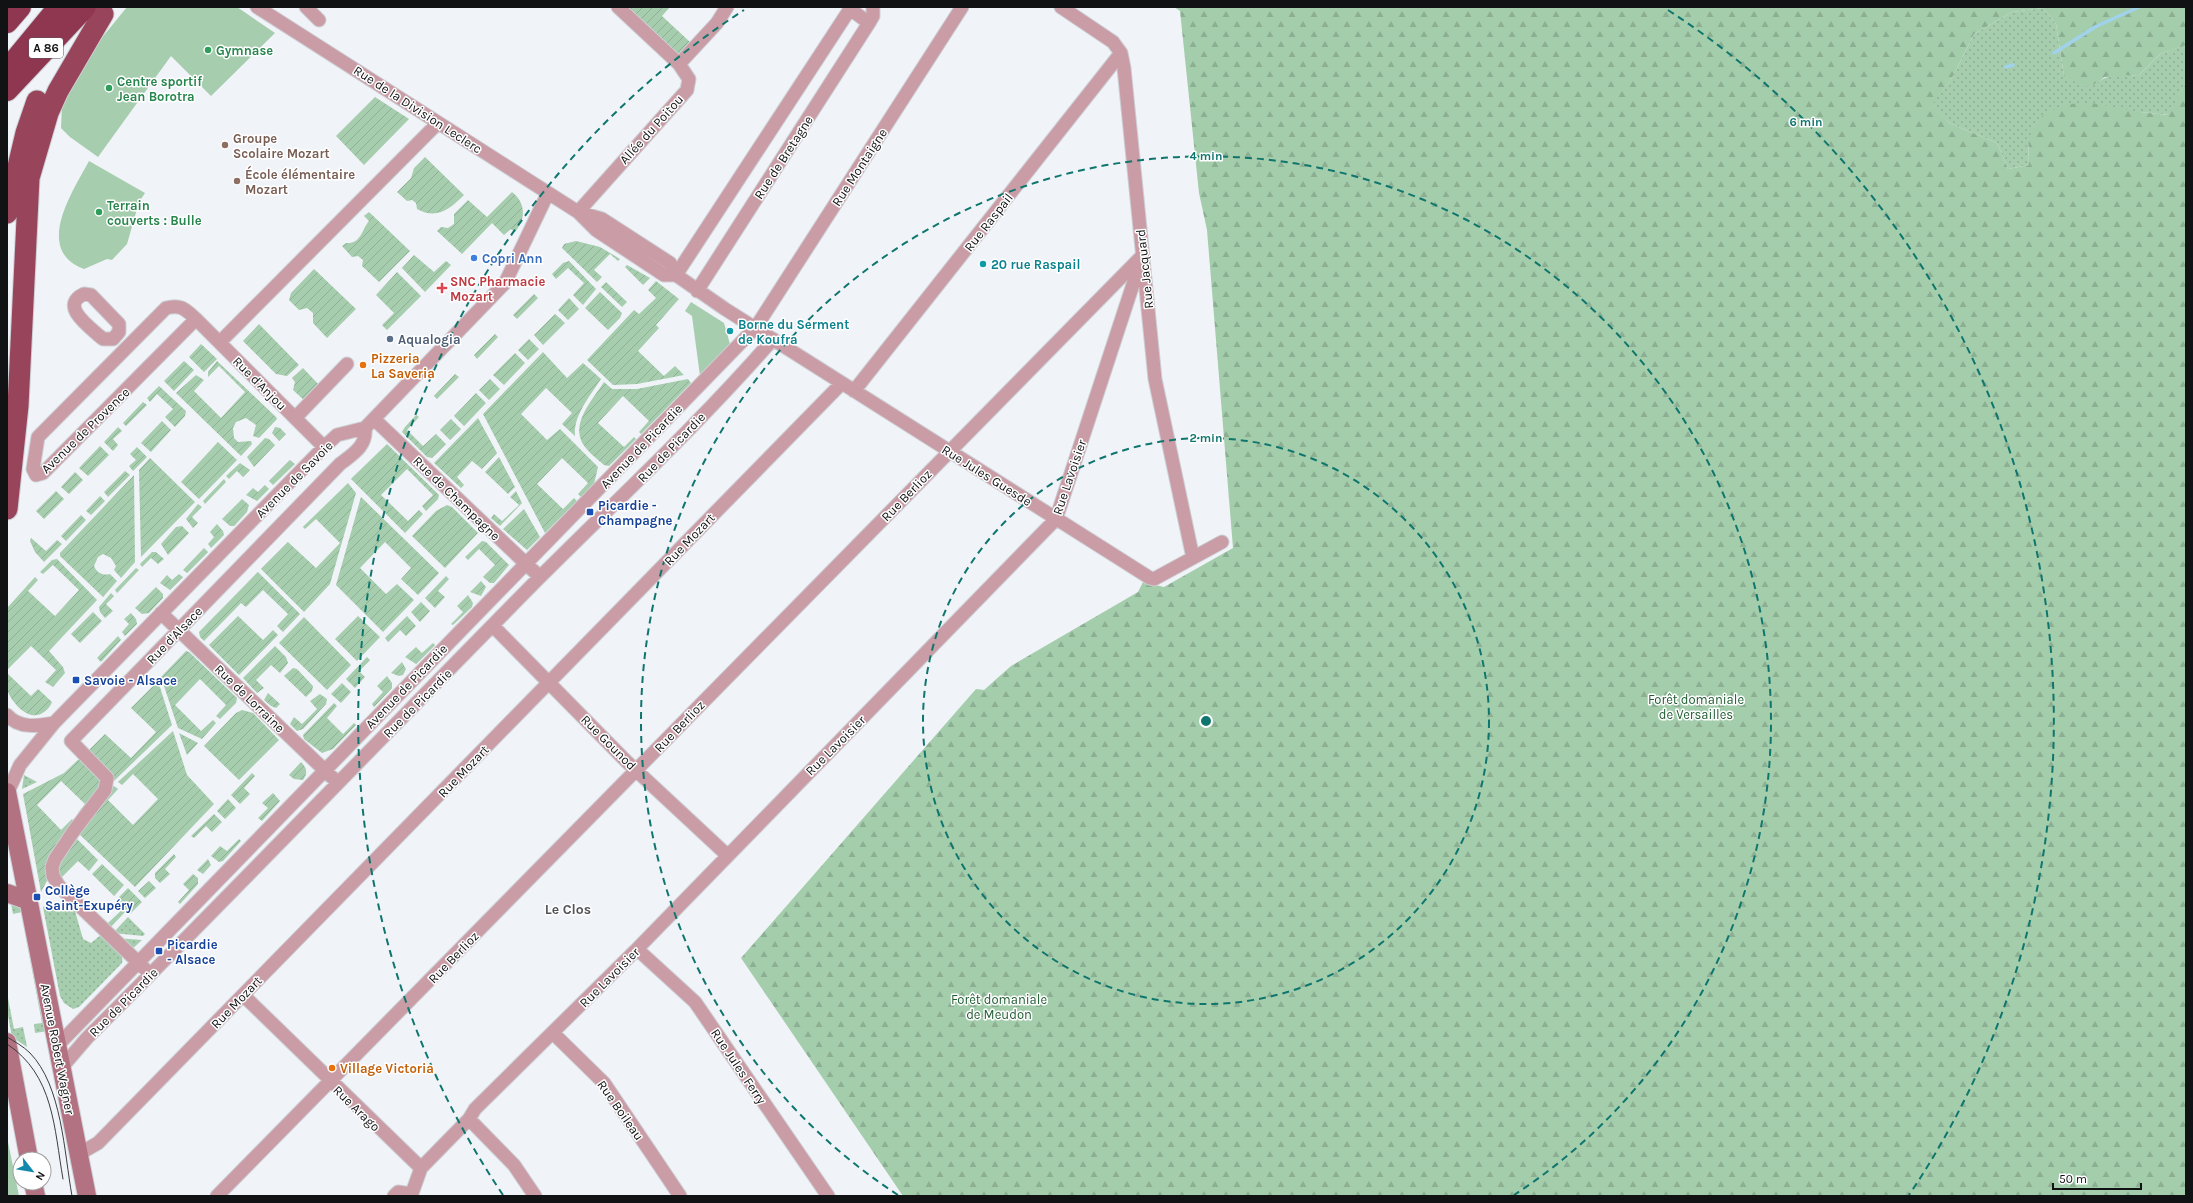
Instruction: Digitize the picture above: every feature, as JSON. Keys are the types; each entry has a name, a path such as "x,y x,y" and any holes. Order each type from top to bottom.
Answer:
{"highway":[{"path":"7,22 20,7"},
{"path":"7,70 59,7"},
{"path":"7,213 26,133 38,98 58,63 87,27 99,9"},
{"path":"7,509 18,406 29,178 48,113 99,9"},
{"name":"A 86","path":"7,90 99,9"}],"main road":[{"name":"Avenue Robert Wagner","path":"7,793 62,1067 86,1196"},
{"path":"7,882 22,869"},
{"path":"7,892 28,902"},
{"path":"8,1050 27,1151"}],"street":[{"name":"Rue de la Division Leclerc","path":"257,7 578,212 596,230 664,275 676,275 698,291 756,327"},
{"path":"306,7 319,20"},
{"name":"Allée du Poitou","path":"578,212 687,90 689,79 679,64 618,7"},
{"path":"679,64 717,23 727,7"},
{"name":"Rue de Bretagne","path":"698,291 869,23 873,16 873,7"},
{"name":"Rue Montaigne","path":"756,327 962,7"},
{"path":"1061,7 1113,42 1121,53"},
{"name":"Rue de Bretagne","path":"676,275 850,8 869,23"},
{"name":"Rue Jacquard","path":"1121,53 1124,68 1155,379 1192,558"},
{"name":"Rue Raspail","path":"854,391 1121,53"},
{"path":"220,342 438,123"},
{"path":"370,424 505,283 548,193"},
{"name":"Rue Berlioz","path":"217,1196 331,1082 1142,256"},
{"name":"Rue Lavoisier","path":"421,1168 469,1120 474,1108 544,1038 553,1033 637,949 1056,519 1142,256"},
{"name":"Avenue de Provence","path":"176,305 182,307 196,319 43,473 36,475 33,469 38,437 127,346 166,308 176,305"},
{"name":"Rue d'Anjou","path":"196,319 324,447"},
{"name":"Rue Jules Guesde","path":"756,327 854,391 1150,578 1154,579 1222,542"},
{"name":"Avenue de Picardie","path":"57,1046 756,327"},
{"path":"117,336 127,346"},
{"name":"Rue de Picardie","path":"62,1067 82,1044 540,577 637,482 773,339"},
{"path":"295,418 347,364"},
{"name":"Rue Mozart","path":"78,1150 84,1151 98,1143 842,383"},
{"name":"Avenue de Savoie","path":"7,793 20,765 54,723 324,447 337,435 350,432 370,424"},
{"name":"Rue d'Alsace","path":"151,974 59,886 53,876 52,867 55,859 73,832 105,790 107,778 71,741 340,464 356,452 366,437 370,424"},
{"name":"Rue de Champagne","path":"370,424 540,577"},
{"name":"Rue d'Alsace","path":"340,464 351,444 350,432"},
{"name":"Rue de Lorraine","path":"161,613 338,783"},
{"name":"Rue Gounod","path":"493,626 636,770 727,855"},
{"path":"7,715 10,719 22,724 37,726 54,723"},
{"name":"Rue Jules Ferry","path":"637,949 695,1002 828,1196"},
{"name":"Rue Arago","path":"243,995 421,1168"},
{"name":"Rue Boileau","path":"553,1033 604,1083 680,1196"},
{"path":"469,1120 514,1165 535,1196"},
{"path":"394,1196 398,1192 412,1195 421,1168"}],"green space":[{"name":"Centre sportif Jean Borotra","path":"127,7 237,7 275,33 211,96 171,56 98,157 70,137 61,128 62,105 96,45"},
{"path":"622,7 670,7 662,16 690,42 700,32 679,61"},
{"name":"Forêt domaniale de Versailles","path":"1174,7 2186,7 2186,45 2160,54 2138,76 2125,75 2105,77 2095,84 2084,87 2064,76 2056,24 2043,8 2012,12 1974,34 1952,78 1931,106 1949,123 1997,143 2008,169 2029,165 2028,138 2043,115 2065,104 2092,103 2140,112 2168,115 2186,83 2186,1196 903,1196 741,958 976,689 984,690 1011,666 1138,592 1143,582 1164,587 1233,548 1207,230 1199,193 1180,11"},
{"path":"2043,8 2056,24 2064,76 2095,84 2100,80 2115,75 2138,76 2160,54 2185,45 2186,83 2169,115 2140,112 2028,138 2029,165 2008,169 1997,143 1949,123 1930,106 1952,78 1974,34 2012,12"},
{"path":"375,97 409,119 364,165 336,136"},
{"path":"425,157 464,195 454,205 437,213 424,212 417,209 416,203 412,200 407,201 397,192 411,178 414,168"},
{"name":"Terrain couverts : Bulle","path":"89,161 145,193 139,202 127,244 112,260 107,259 84,269 69,260 61,248 59,234 61,219 67,203"},
{"path":"512,192 520,201 523,211 523,217 515,232 511,229 504,235 492,223 462,254 437,231 441,227 448,228 454,224 454,214 468,200 487,217"},
{"path":"369,212 410,251 379,282 362,266 363,260 358,256 352,257 342,246 358,239 369,221 364,216"},
{"path":"576,241 600,247 620,259 618,261 610,254 594,270 602,277 597,282 562,248 564,244"},
{"path":"414,255 434,272 446,261 451,265 425,292 402,268"},
{"path":"569,261 596,289 583,305 573,295 584,283 568,268 556,279 552,274 563,263"},
{"path":"627,265 650,278 643,285 625,267"},
{"path":"314,269 356,309 327,338 313,323 313,313 307,308 299,310 289,300 291,293"},
{"path":"397,272 421,296 387,330 382,325 394,313 376,295"},
{"path":"656,281 679,299 656,325 659,328 638,351 664,376 675,366 684,375 637,384 613,385 587,360 634,310 639,314 656,298 648,290"},
{"path":"606,282 627,302 622,307 601,287"},
{"path":"600,292 622,313 620,318 608,330 585,308"},
{"path":"534,294 538,298 517,319 513,315"},
{"path":"569,298 579,309 568,320 558,310"},
{"path":"691,302 724,323 730,344 700,376 692,316 685,311"},
{"path":"555,314 565,323 543,345 534,335"},
{"path":"259,324 299,365 287,376 276,374 243,341"},
{"path":"495,334 498,337 477,359 474,355"},
{"path":"529,339 539,349 528,360 518,350"},
{"path":"201,344 217,359 204,372 189,357"},
{"path":"543,352 567,378 583,363 601,379 587,399 579,414 575,429 575,436 562,424 572,413 546,388 521,414 547,440 560,429 598,467 594,484 581,497 578,494 588,483 562,458 537,484 563,509 574,498 577,501 545,533 483,414"},
{"path":"515,353 525,363 504,385 493,375"},
{"path":"184,361 194,370 174,391 164,381"},
{"path":"217,361 277,419 259,438 253,436 256,425 246,418 236,422 233,428 234,438 238,442 251,441 252,444 241,456 176,393 196,375 204,380 194,391 221,418 245,392 219,366 208,377 208,372"},
{"path":"303,368 320,386 306,402 293,390 295,382 292,378"},
{"path":"455,374 459,377 437,399 434,396"},
{"path":"490,379 500,389 489,400 479,390"},
{"path":"688,379 691,383 641,434 639,432 649,421 623,396 598,423 624,447 634,437 636,439 609,466 604,465 598,460 581,440 579,432 582,417 590,402 604,382 612,389 637,389"},
{"path":"159,386 186,411 185,416 175,427 165,417 173,409 157,394 150,402 147,398"},
{"path":"476,393 486,403 464,426 454,416"},
{"path":"143,402 147,405 126,426 123,423"},
{"path":"416,415 419,417 407,430 423,446 436,434 446,444 432,458 427,457 402,432"},
{"path":"478,418 497,453 482,469 472,461 457,477 464,485 461,488 434,463"},
{"path":"451,419 461,429 450,440 440,430"},
{"path":"162,421 171,430 151,452 141,443"},
{"path":"118,427 122,431 113,439 118,445 113,451 104,442"},
{"path":"275,427 280,428 286,434 279,441 272,433"},
{"path":"265,438 269,439 275,445 254,467 247,457"},
{"path":"218,442 237,460 199,499 181,482"},
{"path":"387,444 439,495 438,499 426,511 422,506 433,495 407,469 381,495 408,521 419,510 423,514 405,533 351,479"},
{"path":"100,446 109,455 88,476 79,468"},
{"path":"137,447 147,457 133,471 129,466 136,460 130,454"},
{"path":"499,457 515,487 508,494 485,472"},
{"path":"150,458 195,502 141,557 139,470"},
{"path":"290,460 295,464 273,485 269,481"},
{"path":"240,463 250,470 243,477 237,471 229,479 226,476"},
{"path":"125,471 130,475 108,497 104,492"},
{"path":"75,472 83,480 69,494 61,487"},
{"path":"134,475 135,562 121,578 114,570 116,566 111,558 103,554 98,557 94,566 97,570 103,574 110,574 117,581 103,597 60,556 60,553"},
{"path":"224,479 226,482 205,504 203,501"},
{"path":"348,483 356,493 330,584 304,612 261,569 288,542 316,568 340,543 316,519 305,529 303,527"},
{"path":"265,485 269,489 257,501 246,495 253,488 258,492"},
{"path":"56,491 64,499 44,519 36,511"},
{"path":"516,491 522,503 500,526 491,518 494,514 502,521 519,505 510,497"},
{"path":"100,496 105,501 91,515 86,511"},
{"path":"361,497 439,573 418,595 401,579 411,568 385,542 360,568 386,594 397,584 414,600 383,632 336,585"},
{"path":"242,499 249,505 247,512 234,526 230,526 222,519"},
{"path":"198,504 202,507 192,517 198,523 193,528 186,519"},
{"path":"447,505 452,507 478,533 445,568 412,536 436,511"},
{"path":"524,509 540,537 527,550 503,529"},
{"path":"81,515 86,520 66,541 61,536"},
{"path":"217,524 223,531 224,535 211,548 208,544 214,537 210,532"},
{"path":"182,526 189,533 168,555 161,544 176,527"},
{"path":"31,538 46,551 57,540 62,544 44,562 35,552 30,541"},
{"path":"482,541 486,542 509,565 494,583 490,583 483,577 495,565 479,549 468,560 465,557"},
{"path":"204,548 208,552 187,573 183,570"},
{"path":"152,552 156,552 164,559 158,564 151,558 142,567 140,564"},
{"path":"57,559 97,600 49,651 63,667 65,673 53,687 45,682 56,670 31,646 7,670 8,607 35,577 38,580 28,591 55,616 79,590 53,565 43,574 40,572 52,560"},
{"path":"136,568 139,570 117,593 115,590"},
{"path":"258,572 300,614 283,632 277,626 288,614 263,590 246,607 241,603 204,641 200,637 199,632"},
{"path":"179,574 183,577 170,590 160,583 167,575 172,580"},
{"path":"446,576 449,579 438,591 445,597 435,608 425,598"},
{"path":"481,581 486,587 481,596 470,592"},
{"path":"156,587 163,594 163,598 149,613 142,614 135,608"},
{"path":"111,593 114,596 106,604 113,611 105,618 100,612 99,607"},
{"path":"468,595 473,603 472,607 453,625 451,624 463,612 457,606"},
{"path":"421,602 430,611 420,622 411,612"},
{"path":"93,612 102,621 80,643 71,634"},
{"path":"131,613 136,619 137,624 125,636 122,632 129,624 124,619"},
{"path":"238,616 263,640 273,630 278,635 239,675 209,645"},
{"path":"358,616 380,637 357,661 335,639"},
{"path":"407,616 416,626 406,636 400,630 388,642 385,638"},
{"path":"304,617 351,665 327,690 279,643"},
{"path":"118,636 121,640 101,662 97,658"},
{"path":"433,643 435,645 416,664 405,657 416,647 422,653"},
{"path":"275,646 286,657 288,663 280,673 271,665 256,680 264,688 257,693 243,678"},
{"path":"186,651 189,652 237,698 236,703 220,719 216,716 226,705 200,679 175,705 201,731 213,720 216,723 202,739 178,728 161,677"},
{"path":"367,657 370,660 359,671 365,677 355,688 346,679"},
{"path":"402,662 406,669 403,675 399,676 391,673"},
{"path":"293,668 297,669 313,686 312,691 306,697 284,676"},
{"path":"7,673 31,696 38,689 52,702 49,708 39,715 33,715 28,714 18,707 8,692"},
{"path":"387,676 392,683 392,688 374,707 372,704 383,692 377,686"},
{"path":"158,681 172,725 114,781 86,753 105,734 131,758 156,732 131,708"},
{"path":"342,683 351,692 341,703 331,694"},
{"path":"268,693 280,704 276,708 264,700"},
{"path":"320,694 327,699 326,704 303,729 297,731 290,724 294,717 302,724 317,709 310,701"},
{"path":"334,703 337,706 327,718 343,734 354,723 356,725 333,749 322,753 304,739 303,735"},
{"path":"242,710 253,713 279,740 239,780 204,746 236,713"},
{"path":"173,731 187,775 214,804 135,887 79,834 114,786 118,789 108,800 133,825 158,799 133,774 122,785 118,782"},
{"path":"179,733 198,743 187,755"},
{"path":"82,756 103,783 80,814 78,813 85,804 61,781 37,805 61,830 72,819 74,822 47,860 48,879 41,892 23,794 64,773"},
{"path":"301,762 306,768 306,775 303,780 294,779 289,775"},
{"path":"252,773 255,776 244,788 250,794 240,804 231,795"},
{"path":"24,775 37,782 22,789"},
{"path":"273,793 280,801 262,821 258,818 268,808 262,803"},
{"path":"228,799 236,808 225,819 217,811"},
{"path":"214,814 222,822 212,832 206,826 194,838 191,836"},
{"path":"75,837 98,860 89,871 78,861 61,878 70,887 67,890 55,871"},
{"path":"239,839 241,841 223,861 219,862 211,856 220,846 227,851"},
{"path":"174,854 176,857 165,869 170,874 160,883 155,878 155,873"},
{"path":"208,859 211,865 203,874 197,870"},
{"path":"102,864 124,885 114,896 92,874"},
{"path":"193,874 198,878 198,884 180,904 178,902 189,890 183,884"},
{"path":"149,881 156,888 145,898 138,891"},
{"path":"128,888 142,902 130,914 126,911 108,930 100,923 104,919 108,923 125,907 117,899"},
{"path":"11,904 22,905 22,912 13,914"},
{"path":"73,904 83,939 91,943 102,934 119,950 122,963 79,1007 73,1009 64,1003 60,996 43,907 47,905"},
{"path":"128,917 145,934 143,936 113,933"},
{"path":"29,931 48,1031 35,1033 34,1024 42,1023 25,932"},
{"path":"116,938 142,940 130,951"},
{"path":"7,993 14,1029 23,1027 27,1047 12,1037 7,1010"},
{"path":"7,1137 12,1162 12,1191 18,1191 19,1196 7,1196"}],"waterway":[{"path":"2054,53 2095,27 2139,7"},
{"path":"2006,67 2013,65"}],"tram line":[{"path":"7,1037 30,1053 41,1067 49,1083 60,1120 72,1196"},
{"path":"7,1044 23,1057 34,1071 43,1087 54,1122 63,1179"}],"place":[{"name":"Gymnase","path":"208,50"},
{"name":"Centre sportif Jean Borotra","path":"109,88"},
{"name":"Groupe Scolaire Mozart","path":"225,145"},
{"name":"École élémentaire Mozart","path":"237,181"},
{"name":"Terrain couverts : Bulle","path":"99,212"},
{"name":"Copri Ann","path":"474,258"},
{"name":"20 rue Raspail","path":"983,264"},
{"name":"SNC Pharmacie Mozart","path":"442,288"},
{"name":"Borne du Serment de Koufra","path":"730,331"},
{"name":"Aqualogia","path":"390,339"},
{"name":"Pizzeria La Saveria","path":"363,365"},
{"name":"Picardie - Champagne","path":"590,512"},
{"name":"Savoie - Alsace","path":"76,680"},
{"name":"Collège Saint-Exupéry","path":"37,897"},
{"name":"Picardie - Alsace","path":"159,951"},
{"name":"Village Victoria","path":"332,1068"}],"district":[{"name":"Le Clos","path":"568,909"}],"park label":[{"name":"Forêt domaniale de Meudon","path":"999,1006"}]}
